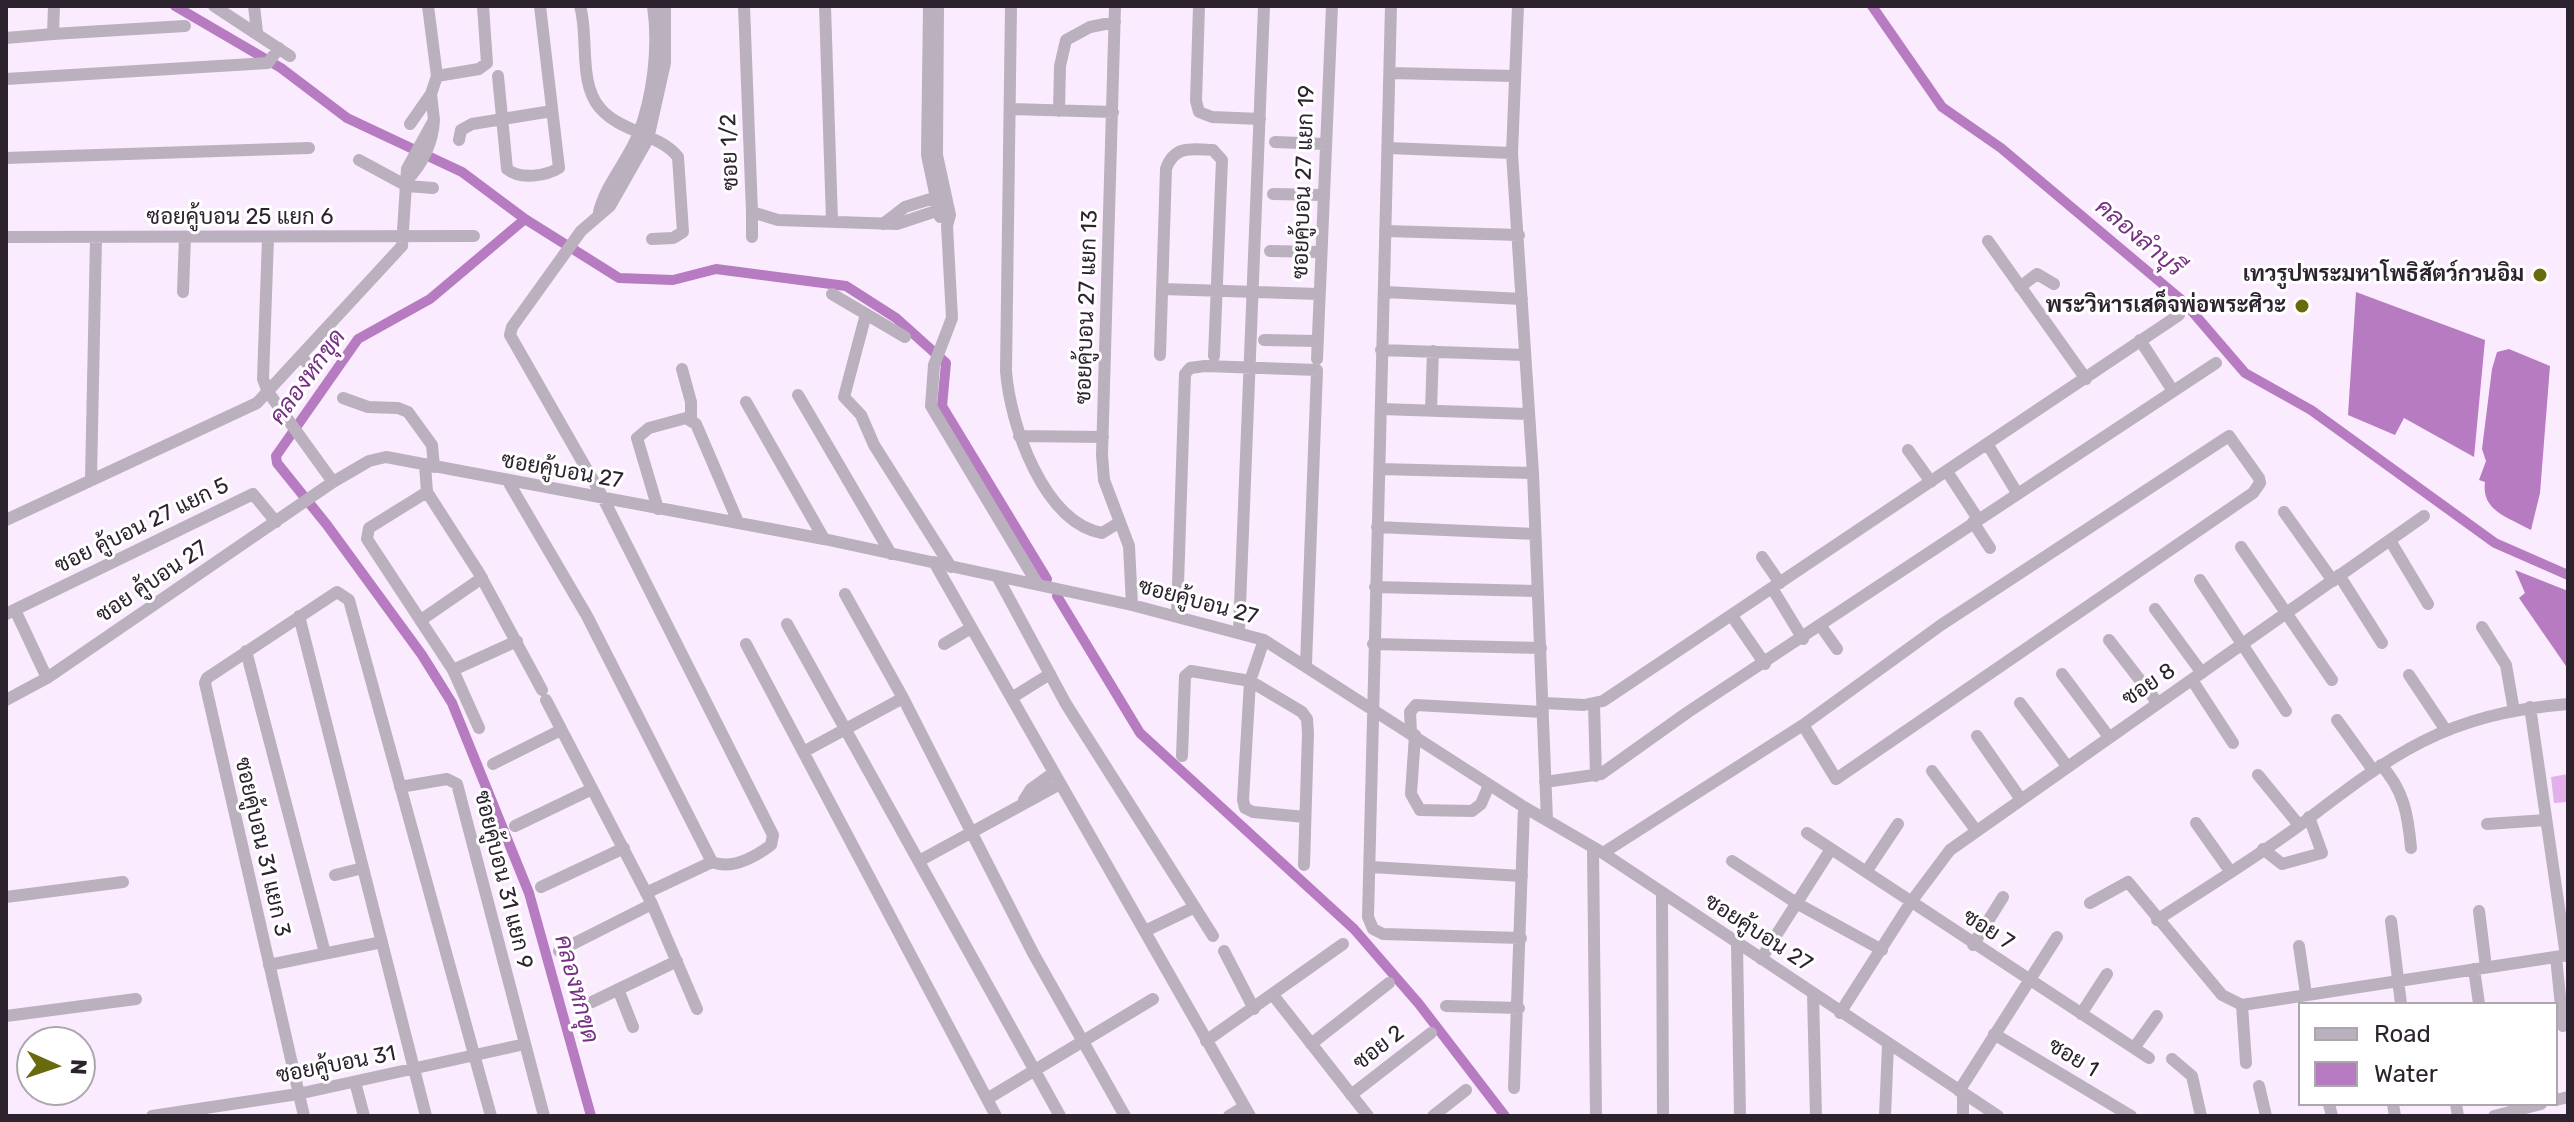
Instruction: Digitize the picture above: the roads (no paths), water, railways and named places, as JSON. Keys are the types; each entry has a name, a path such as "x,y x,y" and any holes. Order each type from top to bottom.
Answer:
{"street":[{"path":"53,34 54,6"},
{"path":"214,6 257,32 274,55"},
{"path":"254,6 257,32"},
{"path":"410,124 431,94 437,76 428,6"},
{"path":"437,76 479,69 487,63 483,6"},
{"path":"498,76 507,169 519,175 549,174 559,168 540,6"},
{"path":"580,6 590,87 600,109 643,136 672,149 681,169 683,232 673,238 652,239"},
{"path":"653,6 660,55"},
{"path":"509,483 587,616 712,862 720,865 745,861 771,845 773,835 602,496 510,335 512,327 581,231 599,212 610,206 643,136 660,55 665,6"},
{"name":"ซอย 1/2","path":"744,6 752,212 778,220 897,224 942,202"},
{"path":"825,6 832,221"},
{"path":"929,6 927,155 948,230 952,318 934,365 930,390 936,418 1038,585"},
{"path":"938,6 937,146 942,202"},
{"path":"1011,6 1008,396 1019,436 1056,501 1074,522 1102,533 1120,522"},
{"name":"ซอยคู้บอน 27 แยก 13","path":"1115,6 1104,480 1132,562 1132,605"},
{"path":"1199,6 1196,101 1199,112 1212,117 1260,119"},
{"path":"1239,631 1264,6"},
{"name":"ซอยคู้บอน 27 แยก 19","path":"1306,664 1332,6"},
{"path":"1391,6 1368,917 1373,929 1383,934 1521,938"},
{"path":"1518,6 1512,153 1533,473 1547,820"},
{"path":"1059,111 1060,66 1066,40 1090,27 1115,22"},
{"path":"6,38 185,26"},
{"path":"6,79 290,56"},
{"path":"1390,73 1514,76"},
{"path":"6,520 246,410 268,392 402,246 409,176 431,129 431,94"},
{"path":"1011,109 1113,112"},
{"path":"459,140 461,130 472,124 552,111"},
{"path":"1275,142 1325,144"},
{"path":"6,158 309,148"},
{"path":"1388,148 1512,153"},
{"path":"1160,355 1166,169 1170,158 1178,151 1191,149 1213,150 1222,160 1214,356"},
{"path":"359,160 409,176 433,188"},
{"path":"1273,194 1323,195"},
{"path":"752,212 752,237"},
{"path":"1385,231 1519,235"},
{"name":"ซอยคู้บอน 25 แยก 6","path":"6,237 474,236"},
{"path":"183,292 185,237"},
{"path":"91,479 96,238"},
{"path":"268,238 263,379 268,392 333,482"},
{"path":"1988,241 2086,379"},
{"path":"1270,251 1321,252"},
{"path":"2020,287 2037,274 2054,284"},
{"path":"1162,289 1319,294"},
{"path":"1385,292 1522,299"},
{"path":"832,294 905,337"},
{"path":"866,314 844,397 861,415 874,445 951,567"},
{"path":"1489,785 1481,804 1472,811 1420,810 1411,794 1413,734 1410,712 1416,705 1544,708 1594,704 1948,473 2179,315"},
{"path":"1264,340 1317,341"},
{"path":"2140,340 2173,391"},
{"path":"1381,350 1525,355"},
{"path":"1431,410 1433,351"},
{"path":"301,357 316,372"},
{"path":"1545,782 1596,776 2216,363"},
{"path":"1177,615 1185,374 1195,366 1250,369 1317,365"},
{"path":"682,369 691,402 691,419 738,522"},
{"path":"798,395 891,554"},
{"path":"343,398 368,407 398,408 408,412 432,445 427,492 482,578 517,641 649,898 697,1009"},
{"path":"746,402 824,539"},
{"path":"1381,409 1528,414"},
{"path":"658,509 637,438 649,428 691,419"},
{"path":"1019,436 1103,437"},
{"path":"1596,1116 1598,851 1803,725 1941,625 2229,436 2259,478 2260,483 2253,493 1836,779 1803,725"},
{"path":"1988,445 2017,493"},
{"path":"1908,450 1931,482"},
{"name":"ซอยคู้บอน 27","path":"318,492 378,459 429,466 824,539 1177,615 1264,640 1306,664 1489,785 1598,851 1998,1116"},
{"path":"1380,469 1533,473"},
{"path":"1948,473 1990,548"},
{"name":"ซอย คู้บอน 27","path":"6,700 47,678 318,492"},
{"path":"427,492 366,533 453,670 479,728"},
{"name":"ซอย คู้บอน 27 แยก 5","path":"10,612 253,494 276,522"},
{"path":"2284,512 2382,643"},
{"name":"ซอย 8","path":"1840,1013 1942,858 1975,829 2391,542 2424,516"},
{"path":"1377,527 1535,534"},
{"path":"2391,542 2428,604"},
{"path":"2241,547 2332,680"},
{"path":"1762,557 1803,639"},
{"path":"934,562 1247,1111 1229,1116"},
{"path":"997,576 1050,674 1213,936"},
{"path":"421,620 482,578"},
{"path":"2200,580 2244,642 2286,711"},
{"path":"1375,587 1536,591"},
{"name":"ซอยคู้บอน 31 แยก 3","path":"304,1116 204,690 207,678 337,592 349,600 400,787"},
{"path":"845,594 903,698 1033,953 1125,1116"},
{"path":"2155,609 2197,676 2233,743"},
{"path":"10,612 47,678"},
{"path":"299,616 426,1116"},
{"path":"1732,616 1765,664"},
{"path":"787,624 1060,1116"},
{"path":"1820,625 1837,649"},
{"path":"2482,627 2506,665 2514,711"},
{"path":"944,644 971,628"},
{"path":"1264,640 1250,681 1242,789 1245,808 1253,812 1305,817"},
{"path":"2109,640 2157,702"},
{"path":"453,670 517,641"},
{"path":"746,644 996,1116"},
{"path":"1373,644 1541,648"},
{"path":"246,651 325,953"},
{"path":"1182,756 1185,676 1199,670 1250,681 1302,712 1307,719 1304,865"},
{"path":"1013,697 1050,674"},
{"path":"2062,674 2109,737"},
{"path":"2409,675 2445,729"},
{"path":"805,751 903,698"},
{"path":"2020,703 2067,766"},
{"path":"1594,704 1596,776"},
{"path":"2157,920 2377,768 2445,729 2530,707 2568,704"},
{"path":"2530,707 2563,956 2563,1026"},
{"path":"2337,720 2377,768 2398,784 2408,813 2411,848"},
{"path":"493,764 561,730"},
{"path":"1977,736 2020,798"},
{"path":"1932,771 1975,829"},
{"path":"2258,775 2304,821 2323,848 2322,853 2282,864 2263,849"},
{"path":"919,861 1024,800 1031,789 1056,778"},
{"name":"ซอยคู้บอน 31 แยก 9","path":"400,787 447,779 457,784 525,1044"},
{"path":"400,787 477,1056 491,1116"},
{"path":"515,826 592,789"},
{"path":"1514,1088 1524,807"},
{"path":"2487,824 2546,820"},
{"path":"2196,823 2230,871"},
{"path":"1866,872 1898,824"},
{"name":"ซอย 7","path":"1807,833 2149,1058"},
{"path":"541,887 624,848"},
{"path":"1761,959 1831,849"},
{"path":"1732,861 1798,904 1882,950"},
{"path":"559,951 712,862"},
{"path":"1371,867 1522,876"},
{"path":"335,875 363,868"},
{"path":"6,897 123,882"},
{"path":"2090,903 2128,882 2222,995 2242,1005 2306,994 2324,998 2398,980 2563,956"},
{"path":"1662,895 1663,1116"},
{"path":"1973,945 2003,897"},
{"path":"1145,931 1195,907"},
{"path":"2479,911 2479,1002"},
{"path":"2391,921 2401,1002"},
{"path":"1963,1116 1961,1092 1994,1034 2057,937"},
{"path":"269,965 382,942"},
{"path":"1206,1041 1343,944"},
{"path":"1737,944 1740,1116"},
{"path":"2299,946 2306,994"},
{"path":"1224,951 1254,1009"},
{"path":"592,1002 677,961"},
{"path":"2081,1014 2107,974"},
{"path":"1311,1044 1389,983"},
{"path":"618,989 633,1027"},
{"path":"1813,993 1816,1116"},
{"path":"1273,995 1368,1116"},
{"path":"6,1016 136,999"},
{"path":"987,1099 1153,999"},
{"path":"2242,1005 2246,1063"},
{"path":"1446,1006 1519,1008"},
{"path":"2134,1048 2157,1016"},
{"name":"ซอย 2","path":"1351,1095 1431,1033"},
{"name":"ซอย 1","path":"1994,1034 2131,1116"},
{"path":"525,1044 544,1116"},
{"name":"ซอยคู้บอน 31","path":"152,1116 199,1112 298,1094 414,1071 525,1044"},
{"path":"1885,1116 1888,1045"},
{"path":"2172,1059 2192,1076 2201,1116"},
{"path":"355,1082 364,1116"},
{"path":"2259,1086 2266,1116"},
{"path":"1433,1116 1466,1090"},
{"path":"2494,1116 2522,1106"}],"water":[{"path":"2356,292 2485,340 2474,457 2404,418 2395,435 2348,415"},
{"path":"2509,349 2550,366 2540,493 2531,530 2492,507 2487,500 2485,482 2479,480 2486,461 2482,449 2492,369 2497,352"},
{"path":"2515,570 2568,591 2568,669 2519,598 2525,593"}],"waterway":[{"name":"คลองหกขุด","path":"175,6 281,68 347,118 462,172 525,219 430,299 358,339 276,456 277,463 327,525 422,655 452,703 529,893 591,1116"},
{"name":"คลองลำบุรี","path":"1872,6 1942,107 2001,148 2184,302 2245,373 2311,410 2495,543 2568,575"},
{"path":"525,219 619,278 673,280 716,269 846,286 896,318 946,363 942,406 1047,579"},
{"path":"1057,596 1140,733 1354,929 1419,1004 1505,1116"}],"place":[{"name":"เทวรูปพระมหาโพธิสัตว์กวนอิม","path":"2540,275"},
{"name":"พระวิหารเสด็จพ่อพระศิวะ","path":"2302,306"}]}
